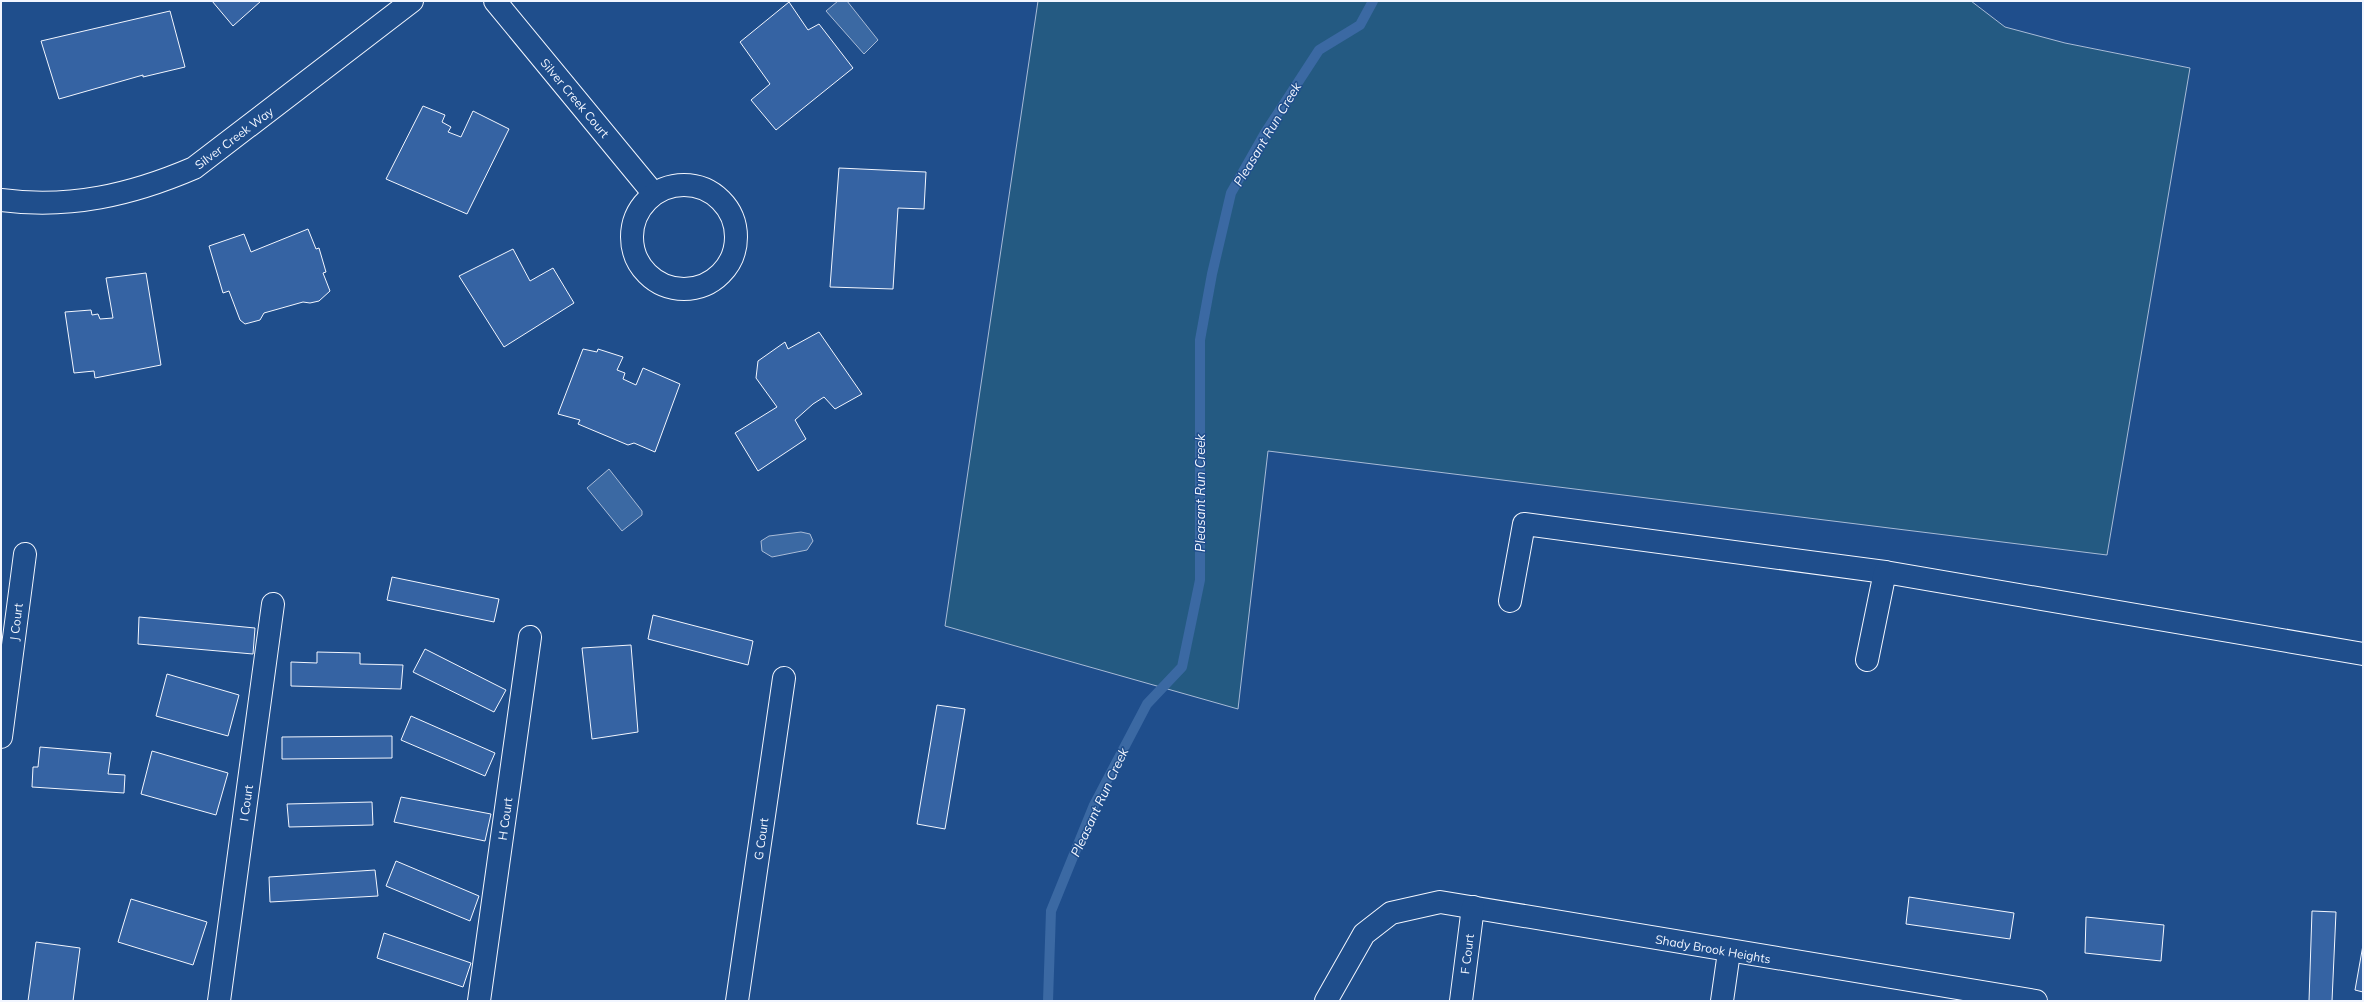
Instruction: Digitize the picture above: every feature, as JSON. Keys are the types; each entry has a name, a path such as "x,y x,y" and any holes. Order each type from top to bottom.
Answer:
{"street":[{"name":"Silver Creek Way","path":"1,200 64,202 109,197 153,186 194,168 412,1"},
{"name":"Silver Creek Court","path":"495,1 654,194"},
{"path":"683,184 709,190 721,199 730,210 736,226 735,252 726,269 712,282 698,288 679,290 662,285 650,278 641,268 633,252 633,224 642,205 654,194 661,189 683,184"},
{"path":"1510,601 1524,524 1885,572 2363,654"},
{"name":"J Court","path":"1,737 25,554"},
{"path":"1867,660 1885,572"},
{"name":"I Court","path":"219,1001 273,604"},
{"name":"H Court","path":"480,1001 530,637"},
{"name":"G Court","path":"737,1001 784,678"},
{"name":"Shady Brook Heights","path":"1326,1001 1364,934 1391,913 1440,902 1978,997 2036,1001"},
{"name":"F Court","path":"1461,1001 1473,907"},
{"path":"1722,1001 1729,952"}],"shaded area":[{"path":"838,1 847,1 878,40 864,54 826,11"},
{"path":"1038,1 1971,1 2005,27 2065,43 2190,68 2107,555 1268,451 1238,709 945,626"},
{"path":"609,469 642,511 642,515 622,531 587,488"},
{"path":"801,532 810,534 813,541 807,550 772,557 762,551 761,541 769,536"}],"building":[{"path":"212,1 261,1 233,26"},
{"path":"789,2 808,30 819,24 853,68 776,130 751,100 770,84 740,42"},
{"path":"170,11 185,67 143,77 143,75 59,99 41,41"},
{"path":"423,106 445,115 442,122 451,127 448,132 461,137 473,111 509,129 467,214 386,179"},
{"path":"839,168 926,172 924,209 898,208 893,289 830,287"},
{"path":"308,229 316,249 319,248 326,272 323,273 330,291 319,301 310,303 303,302 264,313 260,320 245,324 240,320 229,291 223,293 209,246 244,234 251,252"},
{"path":"513,249 530,281 553,268 574,303 504,347 459,276"},
{"path":"146,273 161,365 95,378 94,371 74,373 65,312 91,310 92,315 98,314 100,319 113,318 106,278"},
{"path":"819,332 862,394 835,409 824,397 813,404 795,420 806,439 758,471 735,433 777,407 756,378 758,361 785,342 788,349"},
{"path":"583,349 597,352 598,349 623,357 617,370 625,373 623,379 636,385 643,368 680,384 655,452 634,443 628,445 578,424 580,420 558,414"},
{"path":"392,577 499,599 494,622 387,600"},
{"path":"653,615 753,641 748,665 648,639"},
{"path":"139,617 255,628 253,654 138,644"},
{"path":"631,645 638,732 592,739 582,648"},
{"path":"425,649 506,690 494,712 413,672"},
{"path":"317,652 360,653 360,664 403,665 401,689 291,686 291,662 317,663"},
{"path":"167,674 239,695 228,736 156,716"},
{"path":"937,705 965,709 945,829 917,824"},
{"path":"411,716 495,753 485,776 401,740"},
{"path":"392,736 392,758 282,759 282,737"},
{"path":"40,747 111,753 108,774 125,775 124,793 32,787 33,767 38,767"},
{"path":"152,751 228,773 216,815 141,794"},
{"path":"401,797 491,814 485,841 394,822"},
{"path":"372,802 373,825 289,827 287,804"},
{"path":"396,861 479,896 470,921 386,886"},
{"path":"375,870 378,896 270,902 269,877"},
{"path":"1909,897 2014,913 2010,939 1906,924"},
{"path":"131,899 207,922 193,965 118,942"},
{"path":"2312,911 2336,912 2332,1001 2309,1001"},
{"path":"2086,917 2164,925 2161,961 2085,953"},
{"path":"384,933 471,963 463,987 377,958"},
{"path":"36,942 80,948 73,1001 28,1001"},
{"path":"2363,945 2363,992 2355,990"}],"waterway":[{"name":"Pleasant Run Creek","path":"1048,1001 1051,911 1094,805 1147,704 1182,667 1200,580 1200,340 1212,274 1231,193 1265,133 1319,50 1360,25 1373,1"}]}
